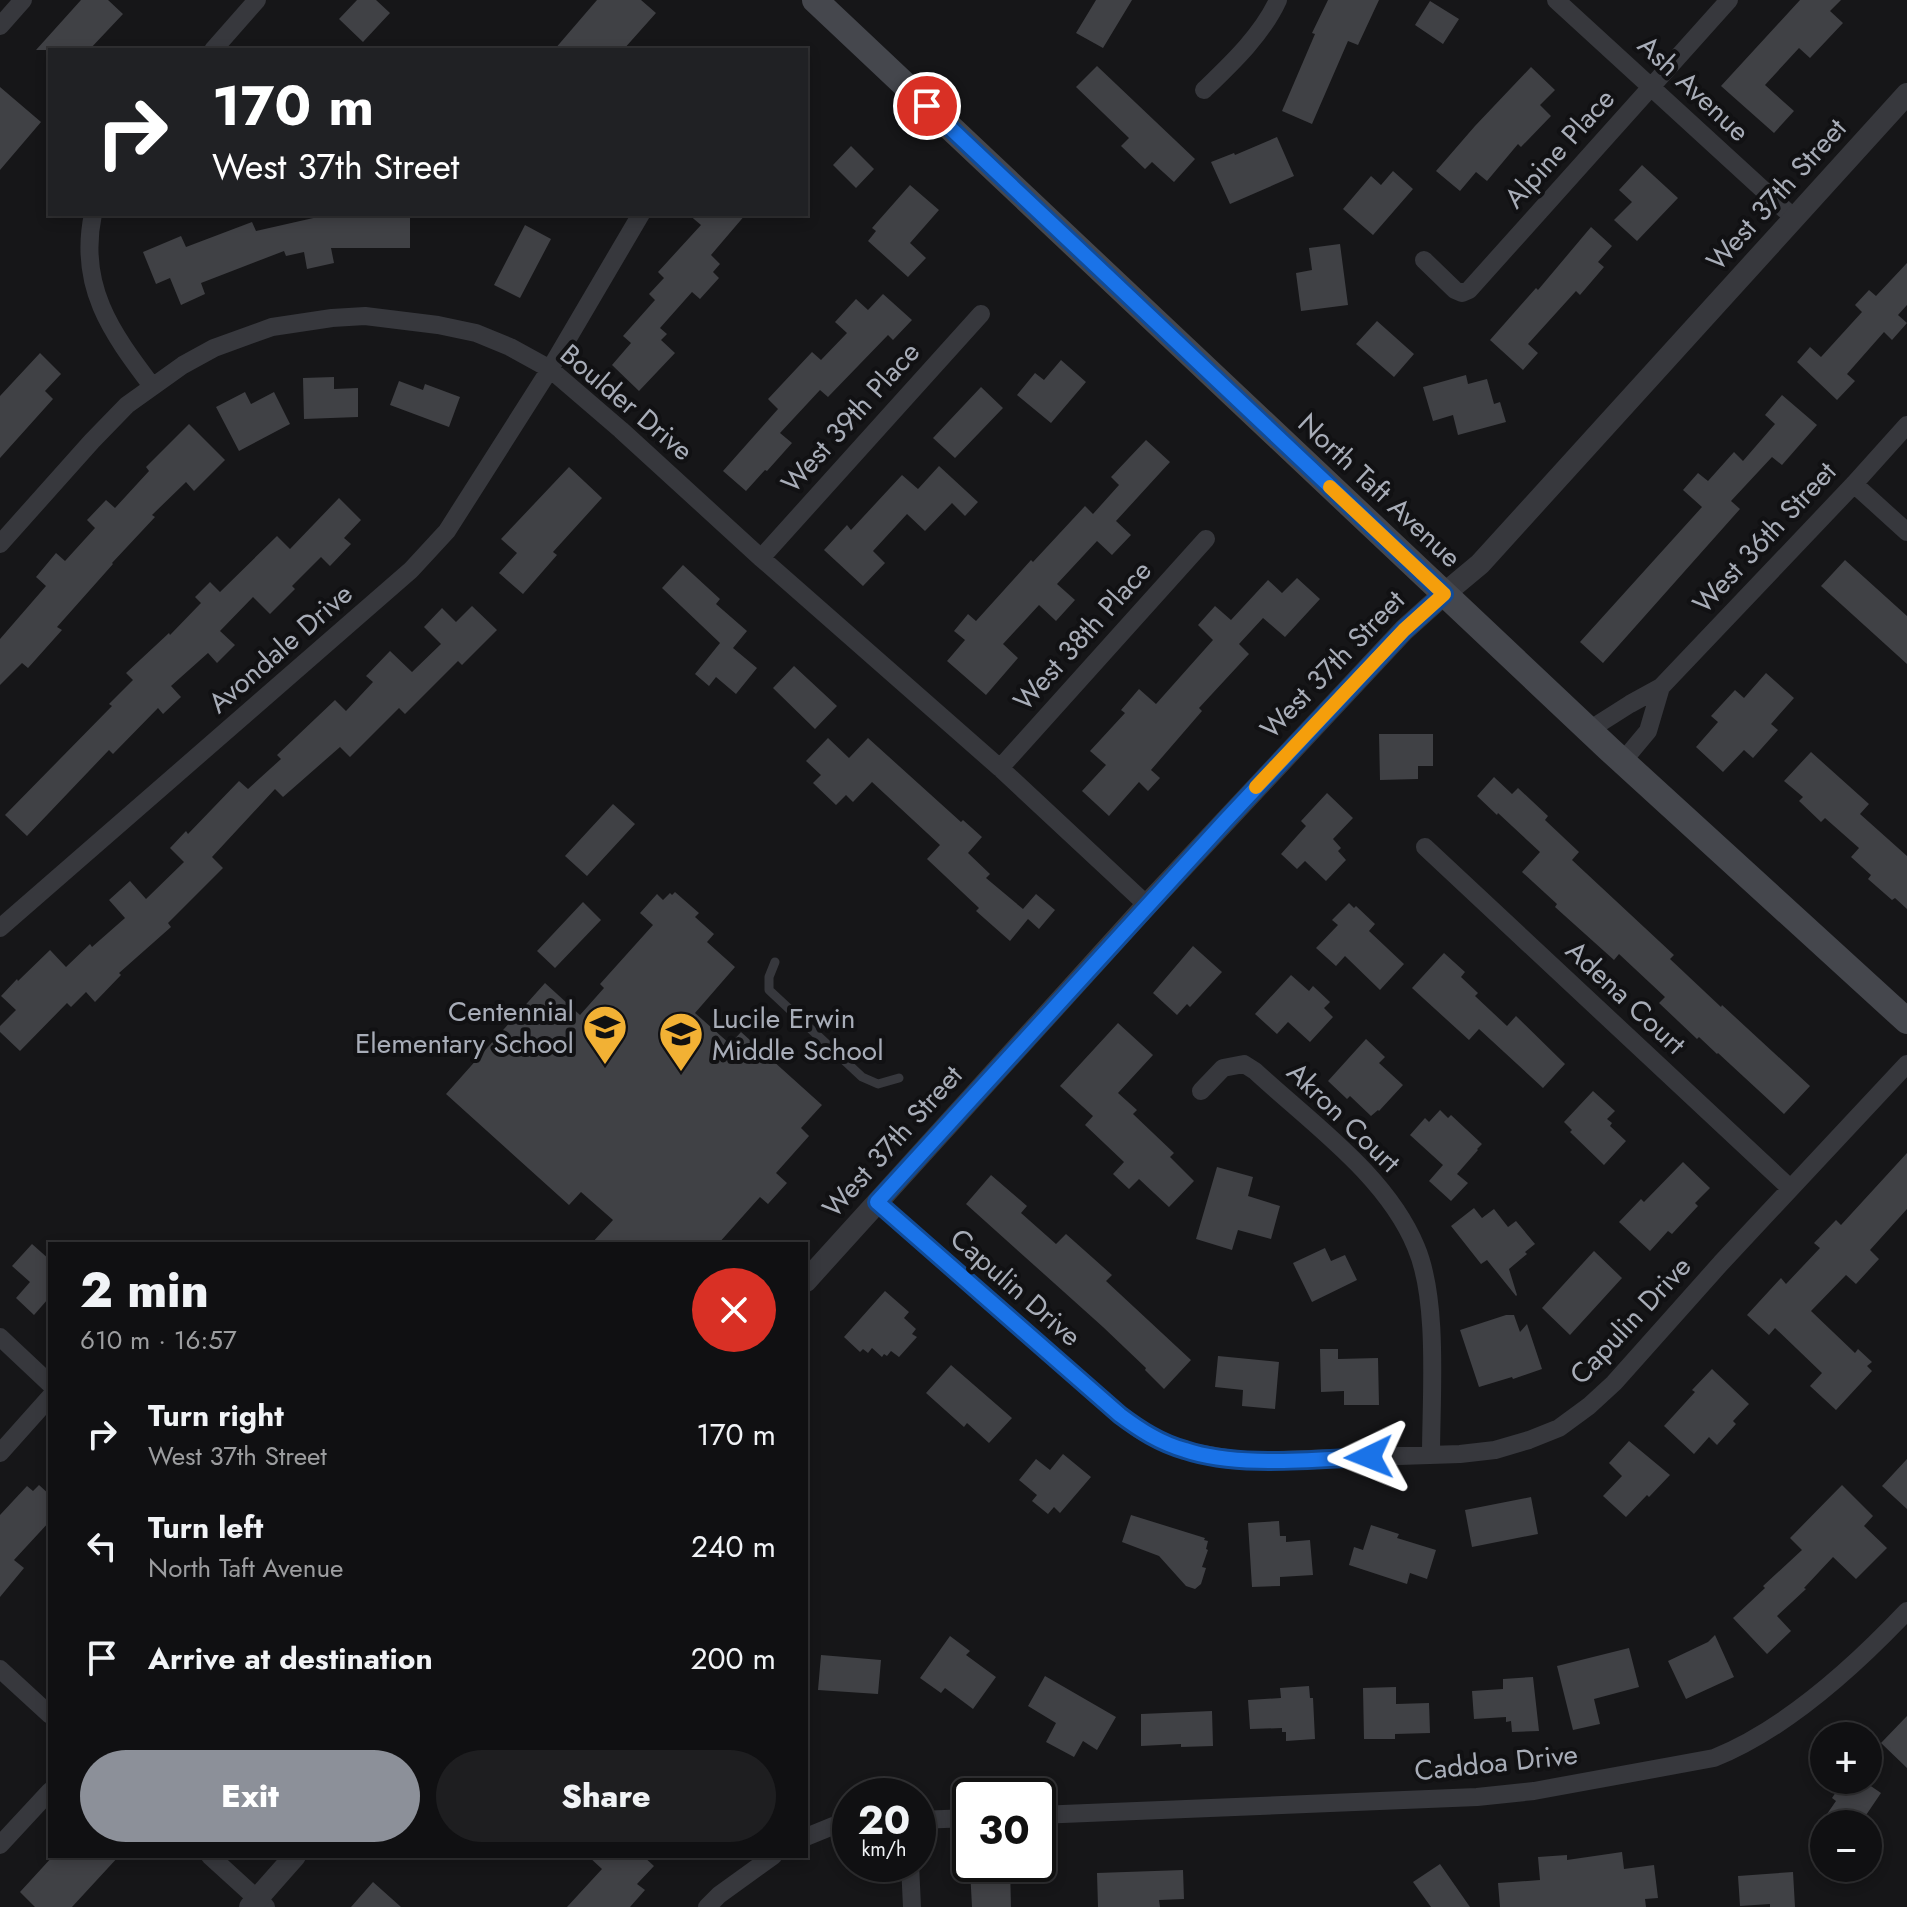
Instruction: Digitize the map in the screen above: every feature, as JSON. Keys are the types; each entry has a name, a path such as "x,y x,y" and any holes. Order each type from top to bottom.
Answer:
{"main road":[{"name":"North Taft Avenue","path":"815,0 1589,730 1907,1021"}],"street":[{"path":"0,26 23,0"},
{"path":"215,48 257,0"},
{"path":"1204,90 1269,19 1278,0"},
{"name":"Ash Avenue","path":"1556,0 1794,218"},
{"name":"Alpine Place","path":"1424,260 1455,290 1462,293 1469,290 1729,0"},
{"name":"West 37th Street","path":"808,1279 1147,905 1393,641 1480,564 1907,94"},
{"path":"93,216 89,257 96,290 107,320 122,346 152,386"},
{"name":"Avondale Drive","path":"0,928 411,570 447,531 550,369 640,216"},
{"name":"West 39th Place","path":"761,558 981,314"},
{"name":"Boulder Drive","path":"0,544 127,405 183,365 214,348 272,327 365,316 476,333 550,369 1000,768 1147,905"},
{"name":"West 36th Street","path":"1589,730 1661,687 1907,425"},
{"path":"1854,484 1907,532"},
{"name":"West 38th Place","path":"1000,768 1206,539"},
{"name":"West 36th Street","path":"1623,761 1648,731 1661,687"},
{"name":"Adena Court","path":"1425,847 1790,1188"},
{"name":"Akron Court","path":"1201,1091 1223,1068 1244,1064 1362,1168 1381,1188 1399,1216 1416,1246 1426,1285 1431,1340 1431,1455"},
{"name":"Capulin Drive","path":"877,1202 1120,1415 1163,1442 1187,1451 1245,1461 1495,1450 1559,1428 1614,1383 1907,1064"},
{"path":"0,1337 48,1382"},
{"path":"0,1453 48,1399"},
{"name":"Caddoa Drive","path":"1056,1814 1477,1797 1534,1791 1714,1758 1776,1724 1828,1686 1907,1611"},
{"path":"0,1669 48,1713"},
{"path":"0,1845 48,1793"},
{"path":"808,1836 832,1826"},
{"path":"212,1858 258,1904 293,1858"},
{"path":"707,1907 770,1858"},
{"path":"911,1882 912,1907"}],"lane":[{"path":"775,962 769,977 769,990 850,1066 862,1077 878,1084 899,1078"}],"building":[{"path":"81,0 108,0 123,14 91,48 36,50"},
{"path":"357,0 376,0 390,13 363,42 339,19"},
{"path":"597,0 641,0 656,13 625,48 556,48"},
{"path":"1096,0 1132,0 1103,48 1076,33"},
{"path":"1328,0 1379,0 1358,45 1348,41 1312,124 1282,111"},
{"path":"1800,0 1841,0 1830,11 1843,23 1810,58 1799,48 1765,85 1794,111 1774,133 1721,86"},
{"path":"1430,1 1459,19 1443,44 1415,25"},
{"path":"1097,66 1195,159 1174,182 1152,162 1145,169 1121,146 1129,138 1076,87"},
{"path":"1531,67 1555,90 1540,105 1551,116 1521,147 1518,144 1487,181 1476,172 1460,191 1436,171"},
{"path":"0,87 41,122 0,170"},
{"path":"1277,137 1294,176 1230,204 1211,162"},
{"path":"851,146 874,169 856,188 833,165"},
{"path":"1642,165 1678,198 1637,241 1614,220 1632,202 1619,190"},
{"path":"1393,171 1413,189 1373,235 1343,209 1371,176 1381,185"},
{"path":"910,185 939,210 910,243 926,258 908,277 868,241 876,231 872,228"},
{"path":"322,216 410,216 410,248 331,248 334,263 307,269 304,252 286,256 284,251 201,283 205,294 181,305 170,278 156,284 143,252 181,236 186,247 252,222 256,231"},
{"path":"690,216 744,216 711,255 720,264 713,272 719,278 700,299 692,292 660,328 667,334 661,340 675,353 639,391 612,365 631,343 623,336 655,300 649,294 664,278 658,272 701,225"},
{"path":"525,225 551,239 520,298 494,285"},
{"path":"1591,227 1612,246 1598,262 1604,267 1580,295 1576,291 1528,344 1538,353 1523,370 1490,340 1536,288 1538,290"},
{"path":"1340,244 1348,305 1301,311 1296,273 1312,270 1309,248"},
{"path":"1907,263 1907,305 1898,315 1907,323 1892,340 1884,332 1847,374 1855,381 1837,400 1797,362 1810,347 1821,357 1862,312 1855,305 1869,290 1876,296"},
{"path":"883,294 912,320 893,340 888,335 828,397 820,390 780,433 792,443 746,491 723,471 778,409 768,399 812,352 821,360 847,333 835,322 856,299 868,310"},
{"path":"1377,321 1414,354 1394,377 1356,344"},
{"path":"40,353 61,374 45,391 53,399 0,458 0,396"},
{"path":"1061,360 1086,382 1051,423 1017,395 1035,373 1044,380"},
{"path":"1466,375 1468,384 1487,379 1494,404 1500,402 1506,422 1458,435 1453,415 1433,421 1423,387"},
{"path":"334,377 334,389 358,388 358,417 304,419 303,378"},
{"path":"399,381 423,390 425,384 460,397 449,427 390,405"},
{"path":"981,387 1003,408 955,458 933,438"},
{"path":"245,392 251,404 274,392 290,424 239,451 216,407"},
{"path":"1782,395 1817,425 1782,465 1772,457 1731,501 1740,509 1603,663 1580,642 1702,507 1683,490 1698,473 1708,481 1734,452 1743,461 1775,424 1765,415"},
{"path":"189,424 225,460 194,491 186,482 152,515 155,517 57,627 62,630 28,668 22,663 0,685 0,639 46,586 36,577 56,553 65,561 95,528 87,520 106,500 115,508 149,471 146,467"},
{"path":"1146,440 1170,462 1116,521 1131,535 1112,555 1097,541 1057,584 1075,600 1056,621 1039,605 1003,644 1018,658 986,695 947,661 965,640 954,631 968,614 976,621 1085,506 1093,514 1119,485 1111,477"},
{"path":"939,466 978,502 965,516 952,503 925,531 907,514 873,551 885,563 863,586 824,550 847,525 851,530 902,475 918,489"},
{"path":"569,467 602,498 553,552 557,555 523,594 499,573 517,553 501,539"},
{"path":"339,498 361,520 344,538 351,544 330,566 321,557 270,614 253,597 220,631 235,645 217,663 208,653 171,686 181,697 163,714 158,708 113,754 109,750 27,836 5,815 112,706 109,704 133,680 126,673 201,603 195,597 210,582 220,592 277,536 290,549"},
{"path":"1845,560 1907,616 1907,664 1821,586"},
{"path":"683,565 720,599 716,604 747,631 733,648 757,668 736,694 716,677 709,686 695,674 720,643 662,588"},
{"path":"1297,578 1320,599 1285,637 1263,618 1239,644 1249,654 1199,708 1202,711 1151,770 1160,778 1148,791 1139,782 1109,816 1082,791 1106,765 1090,751 1125,713 1121,710 1139,689 1156,704 1213,640 1198,625 1215,606 1231,620 1268,580 1282,593"},
{"path":"472,606 497,630 462,665 458,661 405,714 399,708 350,757 340,747 283,797 275,789 212,857 223,868 168,923 171,927 119,973 121,975 95,1002 86,992 71,1007 67,1003 20,1051 0,1032 0,1026 16,1010 1,996 17,979 50,950 66,967 90,944 92,947 125,918 109,900 130,881 146,899 184,862 170,848 186,831 188,834 239,781 248,789 281,759 277,755 335,700 346,711 373,682 366,676 390,651 412,672 441,644 424,627 442,608 456,622"},
{"path":"794,666 837,706 815,729 773,688"},
{"path":"1766,673 1794,698 1771,724 1778,730 1753,758 1744,750 1723,772 1696,747 1718,722 1711,716 1735,690 1744,698"},
{"path":"1379,734 1433,734 1433,766 1418,766 1418,779 1380,780"},
{"path":"828,738 849,758 868,738 961,822 963,820 982,837 968,853 990,874 986,878 1023,909 1036,894 1055,910 1039,929 1028,919 1010,941 976,911 979,908 927,859 940,845 872,782 853,802 846,795 836,805 813,783 821,775 806,761"},
{"path":"1811,752 1869,804 1860,814 1907,856 1907,909 1868,879 1871,875 1851,857 1859,848 1825,818 1821,822 1799,801 1803,797 1784,781"},
{"path":"1494,777 1512,794 1518,788 1548,816 1545,820 1579,852 1572,860 1674,955 1670,959 1810,1086 1784,1114 1659,1003 1665,997 1619,954 1614,960 1555,907 1557,904 1522,872 1540,852 1477,796"},
{"path":"1327,793 1353,818 1333,839 1346,860 1326,881 1305,861 1297,869 1281,854 1306,826 1301,821"},
{"path":"613,804 635,824 587,876 565,856"},
{"path":"675,892 699,913 695,917 714,934 707,942 735,967 695,1013 730,1044 741,1032 822,1105 801,1128 809,1136 776,1173 787,1183 768,1204 760,1197 720,1242 593,1242 613,1220 581,1192 569,1205 446,1094 545,983 580,1015 604,988 600,984 653,925 640,913 657,894 663,900 670,893"},
{"path":"583,902 601,920 555,968 537,951"},
{"path":"1349,903 1375,924 1369,931 1404,964 1380,990 1345,956 1336,966 1316,948 1338,925 1332,920"},
{"path":"1193,946 1222,972 1190,1007 1187,1004 1177,1015 1153,993"},
{"path":"1444,953 1465,972 1461,977 1478,993 1475,996 1507,1026 1516,1016 1565,1064 1543,1088 1479,1029 1469,1040 1412,988"},
{"path":"1291,975 1309,991 1313,986 1330,1002 1324,1008 1333,1017 1310,1042 1288,1022 1277,1034 1255,1014"},
{"path":"1118,1023 1153,1055 1118,1093 1137,1110 1133,1114 1174,1153 1170,1157 1194,1181 1169,1207 1139,1179 1129,1189 1113,1174 1124,1162 1085,1125 1093,1116 1060,1086"},
{"path":"1366,1039 1385,1057 1379,1063 1403,1085 1371,1116 1328,1081"},
{"path":"1593,1091 1615,1111 1607,1119 1626,1141 1604,1165 1570,1132 1572,1130 1564,1122"},
{"path":"1440,1110 1448,1118 1451,1115 1482,1144 1457,1174 1468,1183 1451,1201 1429,1181 1443,1165 1410,1135 1425,1118 1429,1122"},
{"path":"1907,1153 1907,1209 1870,1250 1879,1259 1856,1284 1846,1275 1811,1311 1855,1353 1858,1349 1872,1362 1867,1366 1872,1371 1836,1410 1810,1386 1822,1373 1775,1328 1769,1335 1747,1315 1781,1278 1786,1284 1820,1248 1814,1243 1836,1220 1841,1225"},
{"path":"1683,1162 1710,1188 1672,1234 1668,1231 1650,1251 1619,1222 1641,1199 1644,1202"},
{"path":"1217,1167 1253,1177 1248,1196 1280,1206 1271,1239 1238,1230 1232,1250 1196,1239"},
{"path":"991,1175 1027,1206 1021,1213 1056,1244 1066,1234 1112,1275 1106,1281 1191,1360 1164,1389 1103,1327 966,1204"},
{"path":"1474,1208 1482,1218 1494,1209 1508,1227 1516,1221 1535,1244 1509,1269 1516,1296 1487,1260 1481,1264 1451,1226"},
{"path":"32,1244 48,1258 48,1299 34,1315 16,1298 30,1282 12,1266"},
{"path":"1325,1248 1331,1261 1345,1255 1357,1280 1312,1302 1293,1263"},
{"path":"1594,1251 1622,1278 1570,1335 1542,1308"},
{"path":"885,1291 909,1312 904,1318 916,1329 912,1334 917,1337 899,1357 891,1351 882,1357 872,1348 868,1353 863,1349 860,1352 844,1337"},
{"path":"1514,1315 1520,1332 1527,1324 1542,1369 1479,1387 1460,1330"},
{"path":"1320,1349 1338,1349 1338,1359 1378,1358 1379,1405 1344,1405 1344,1391 1321,1392"},
{"path":"1218,1356 1279,1362 1275,1409 1242,1406 1243,1390 1215,1387"},
{"path":"951,1365 1012,1418 989,1443 967,1423 964,1427 926,1393"},
{"path":"1712,1369 1749,1404 1717,1445 1709,1437 1694,1454 1664,1426"},
{"path":"1629,1441 1670,1475 1626,1517 1603,1496 1622,1476 1609,1463"},
{"path":"1063,1454 1091,1477 1060,1513 1054,1507 1048,1514 1032,1501 1037,1495 1019,1480 1036,1459 1050,1470"},
{"path":"1907,1459 1907,1509 1882,1486"},
{"path":"39,1485 48,1493 48,1523 14,1560 24,1568 0,1597 0,1515 27,1486 33,1491"},
{"path":"1842,1485 1873,1516 1864,1526 1887,1548 1856,1579 1833,1557 1806,1589 1777,1616 1791,1631 1767,1654 1733,1618 1802,1550 1790,1538"},
{"path":"1531,1497 1538,1534 1472,1547 1465,1510"},
{"path":"1131,1515 1205,1538 1208,1550 1202,1567 1206,1568 1201,1584 1195,1589 1186,1586 1159,1556 1122,1542"},
{"path":"1279,1521 1280,1536 1286,1536 1286,1542 1310,1540 1313,1575 1280,1577 1280,1586 1252,1587 1248,1523"},
{"path":"1371,1525 1399,1534 1397,1538 1436,1550 1427,1579 1410,1573 1407,1584 1349,1565 1354,1547 1363,1550"},
{"path":"1715,1635 1734,1677 1686,1699 1668,1661 1708,1642"},
{"path":"950,1636 970,1651 966,1655 996,1677 973,1709 945,1688 941,1693 920,1678"},
{"path":"1629,1648 1639,1687 1594,1699 1600,1724 1573,1730 1557,1666"},
{"path":"821,1655 881,1660 878,1694 818,1690"},
{"path":"1045,1676 1116,1717 1097,1750 1083,1741 1074,1757 1046,1742 1056,1723 1028,1706"},
{"path":"1533,1677 1539,1731 1512,1732 1511,1721 1506,1722 1506,1717 1474,1719 1472,1691 1503,1689 1503,1679"},
{"path":"1309,1686 1310,1698 1313,1698 1315,1739 1286,1741 1286,1732 1282,1732 1282,1728 1250,1729 1248,1700 1281,1698 1280,1688"},
{"path":"1396,1687 1396,1704 1429,1703 1430,1733 1395,1734 1395,1739 1364,1739 1363,1688"},
{"path":"1212,1711 1213,1746 1141,1746 1141,1714"},
{"path":"1907,1716 1907,1768 1882,1744"},
{"path":"1835,1794 1880,1794 1869,1810 1830,1810 1836,1801 1832,1798"},
{"path":"1622,1852 1624,1869 1654,1865 1658,1898 1645,1899 1646,1907 1500,1907 1498,1883 1540,1880 1538,1857 1567,1855 1567,1860"},
{"path":"51,1858 117,1858 72,1907 35,1907 20,1892"},
{"path":"590,1858 645,1858 654,1866 637,1884 645,1890 630,1907 567,1907 602,1869"},
{"path":"1440,1864 1470,1907 1431,1907 1413,1882"},
{"path":"1183,1870 1184,1899 1159,1900 1160,1907 1098,1907 1097,1873"},
{"path":"1793,1872 1795,1907 1770,1907 1770,1904 1740,1906 1738,1876"},
{"path":"373,1882 401,1907 351,1907"},
{"path":"971,1882 1010,1882 1011,1907 972,1907"}],"slow traffic":[{"path":"1256,787 1404,630 1444,594 1330,487"}],"place":[{"name":"Centennial Elementary School","path":"605,1066"},
{"name":"Lucile Erwin Middle School","path":"681,1073"}],"route":[{"path":"927,106 1444,594 1404,630 1225,821 877,1202 1120,1415 1163,1442 1187,1451 1245,1461 1369,1457"}]}
